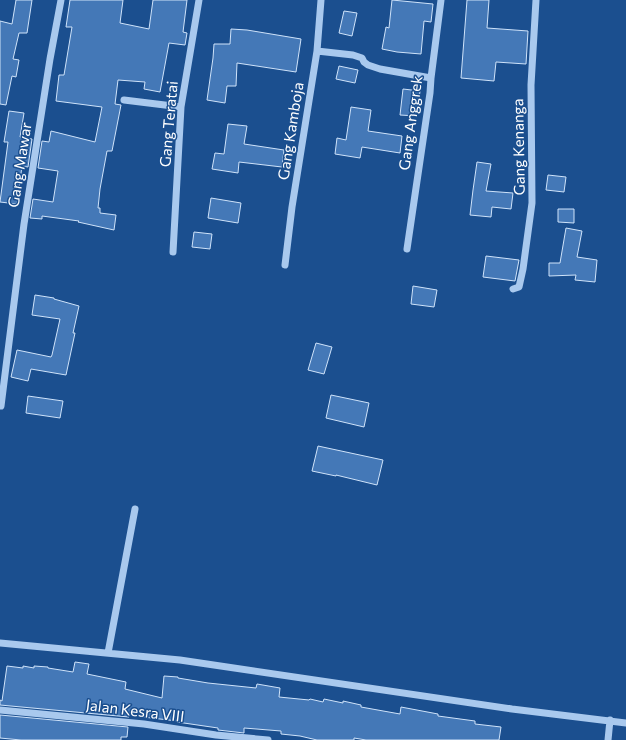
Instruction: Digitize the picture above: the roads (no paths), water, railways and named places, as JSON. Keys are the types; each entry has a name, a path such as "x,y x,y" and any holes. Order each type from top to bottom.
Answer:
{"street":[{"name":"Gang Mawar","path":"1,406 24,224 50,59 61,0"},
{"name":"Gang Teratai","path":"173,252 181,107 199,0"},
{"name":"Gang Kamboja","path":"284,266 317,51 321,0"},
{"name":"Gang Anggrek","path":"407,249 430,93 441,0"},
{"name":"Gang Kenanga","path":"514,290 519,287 523,269 532,203 531,85 536,0"},
{"path":"317,51 353,55 362,58 368,65 380,69 431,78"},
{"path":"124,100 181,107"},
{"path":"108,653 136,509"},
{"path":"0,643 180,660 512,709 626,723"},
{"name":"Jalan Kesra VIII","path":"0,710 144,724 216,735 268,740"},
{"path":"608,740 610,720"}]}
